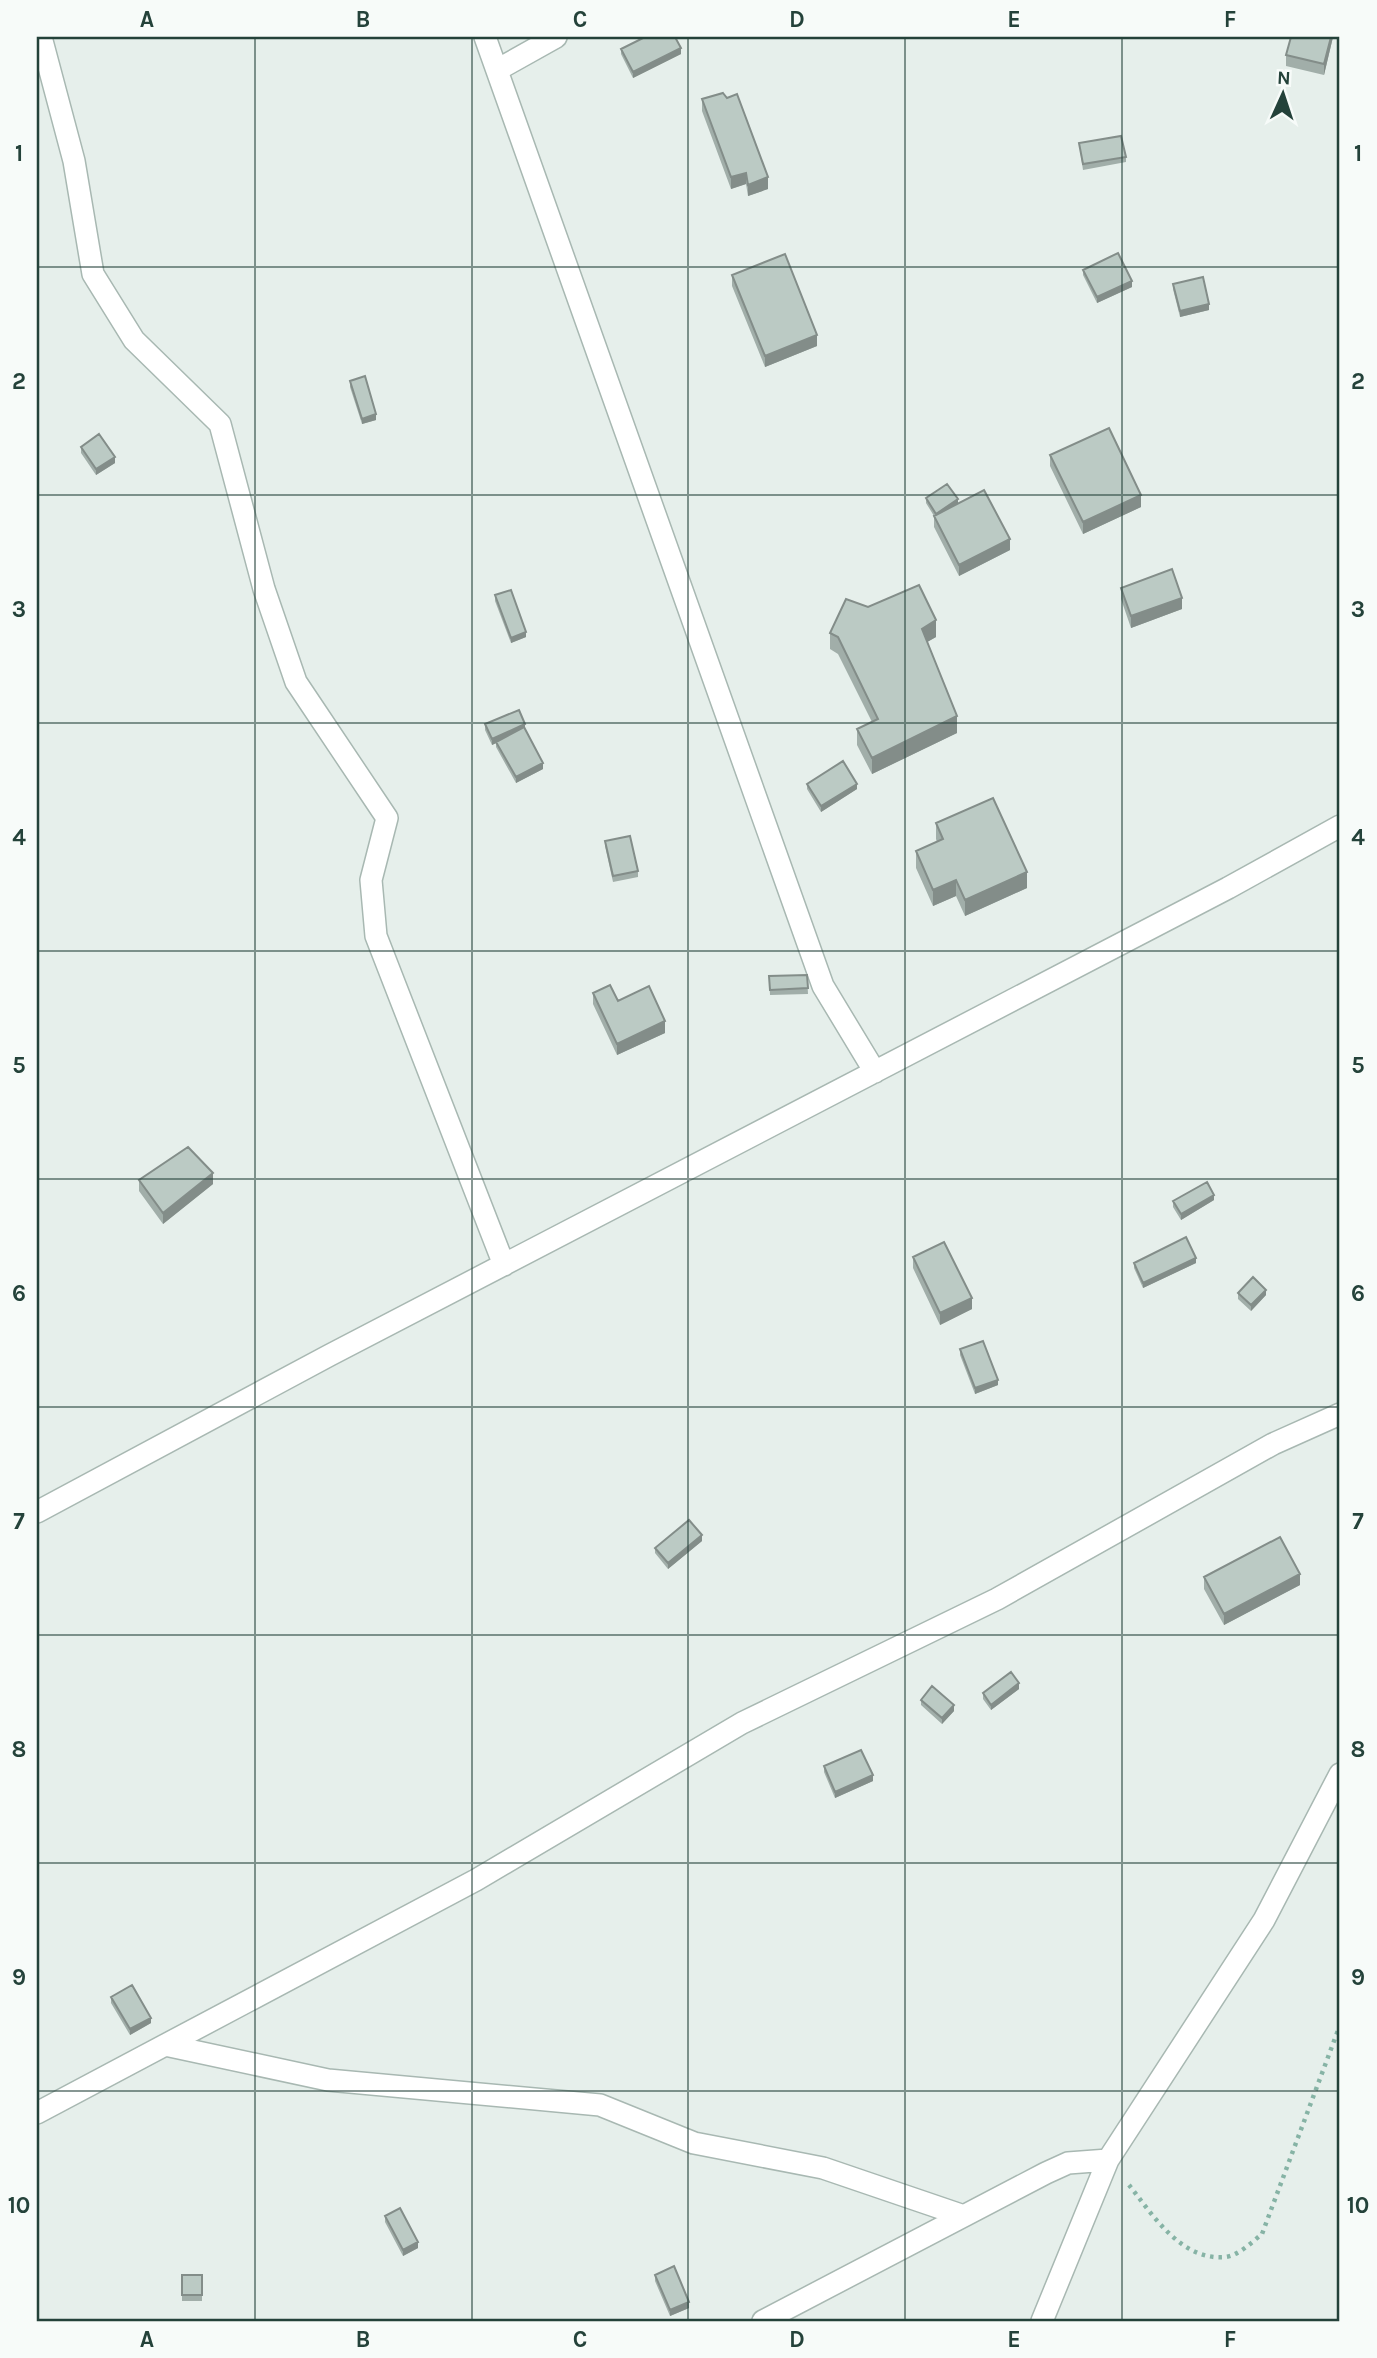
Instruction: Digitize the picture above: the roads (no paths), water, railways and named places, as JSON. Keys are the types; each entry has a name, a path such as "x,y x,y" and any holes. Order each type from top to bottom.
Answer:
{"street":[{"path":"41,37 74,161 93,274 134,340 220,424 264,589 296,682 387,818 371,880 376,936 504,1265"},
{"path":"485,37 823,986 875,1072"},
{"path":"497,70 556,37"},
{"path":"37,1512 1228,888 1340,826"},
{"path":"37,2113 476,1880 742,1723 997,1599 1273,1444 1340,1414"},
{"path":"1042,2321 1108,2160 1264,1920 1340,1774"},
{"path":"166,2045 328,2080 600,2105 694,2143 823,2168 961,2215"},
{"path":"763,2321 961,2215 1068,2163 1108,2160"}]}
